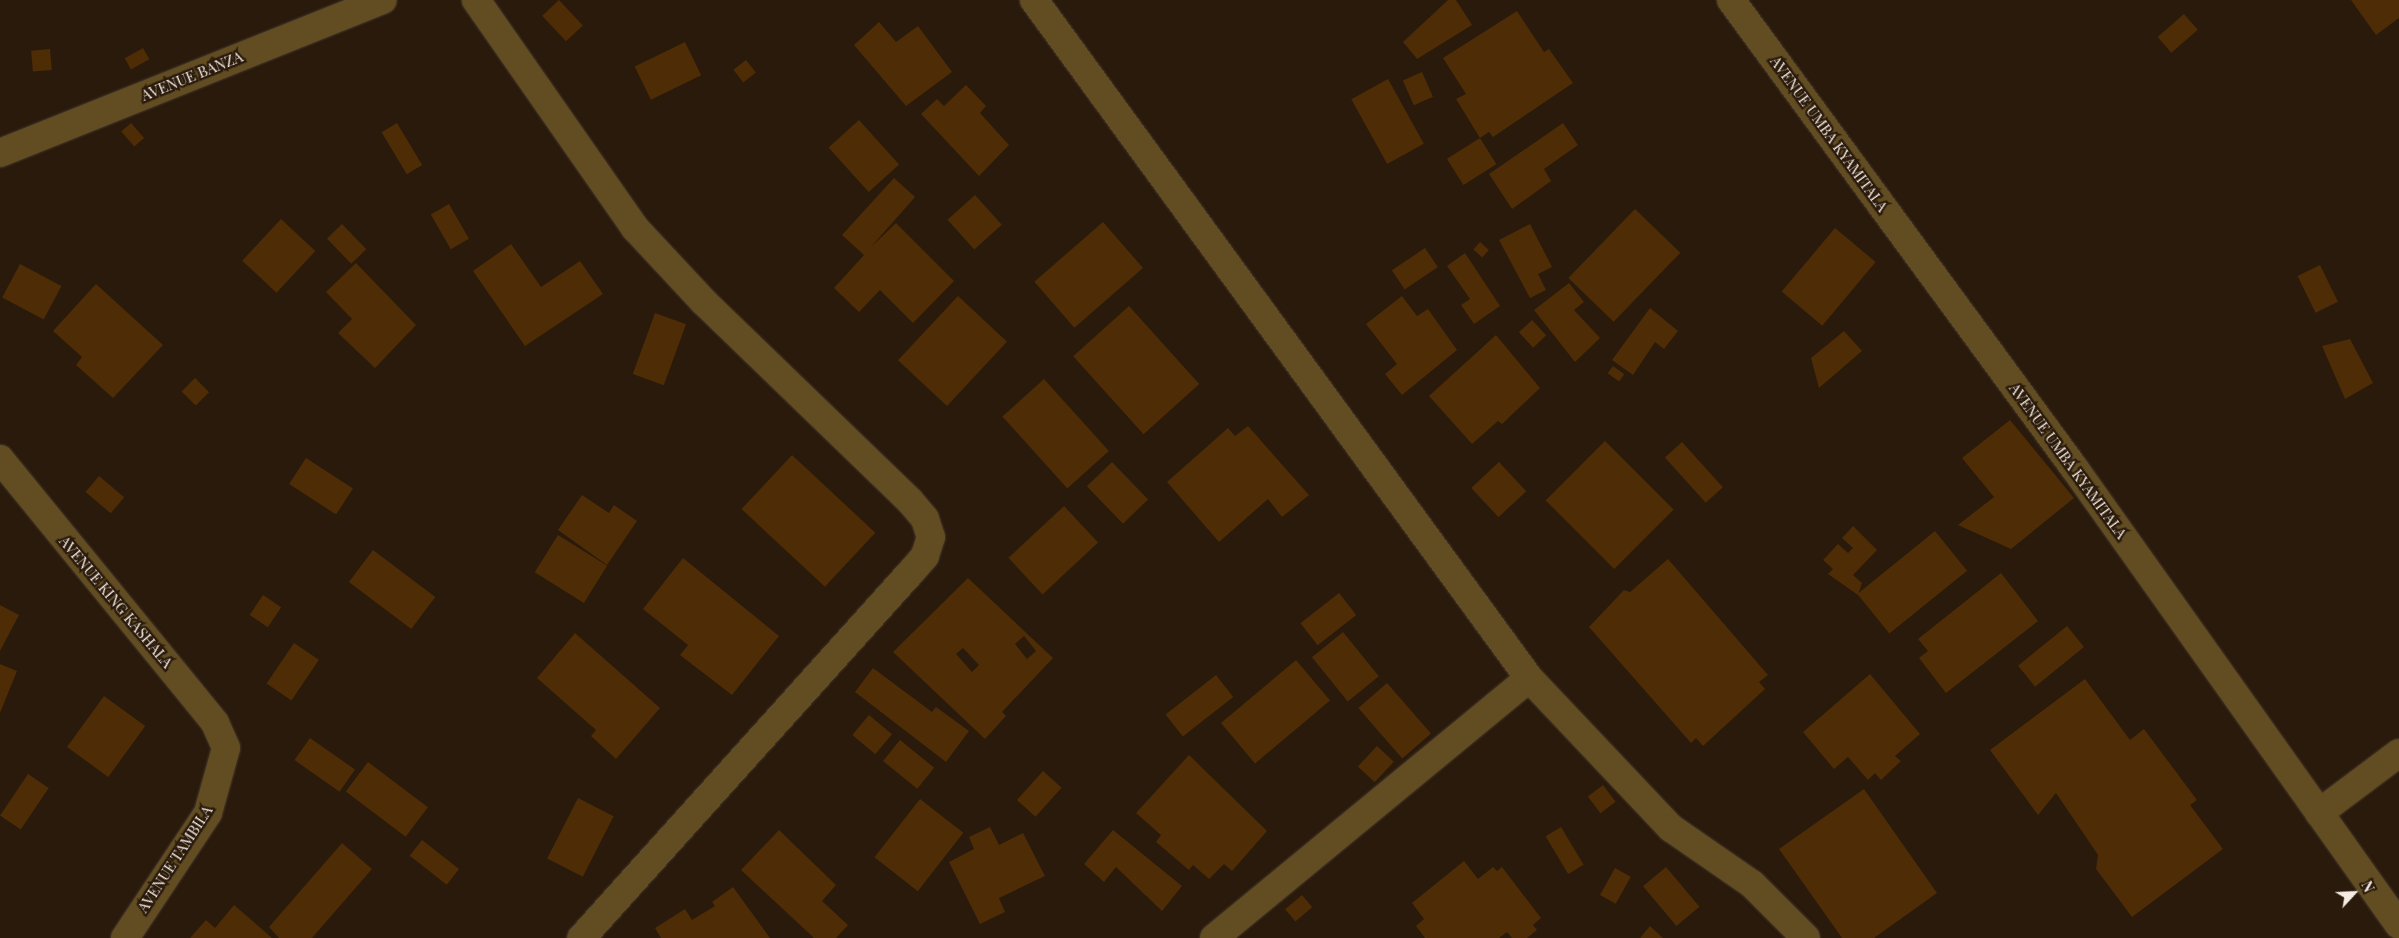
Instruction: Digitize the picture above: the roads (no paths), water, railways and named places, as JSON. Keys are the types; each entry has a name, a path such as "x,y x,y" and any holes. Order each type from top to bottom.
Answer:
{"street":[{"name":"AVENUE BANZA","path":"0,153 383,0"},
{"path":"476,0 635,228 702,301 910,500 925,519 931,537 925,556 581,938"},
{"path":"1034,0 1529,678 1671,828 1752,884 1806,938"},
{"name":"AVENUE UMBA KYAMITALA","path":"1731,0 2075,469 2399,925"},
{"name":"AVENUE KING KASHALA","path":"0,459 215,722 226,748"},
{"path":"1214,938 1529,678"},
{"name":"AVENUE TAMBILA","path":"125,938 208,813 226,748"},
{"path":"2319,813 2399,753"}]}
